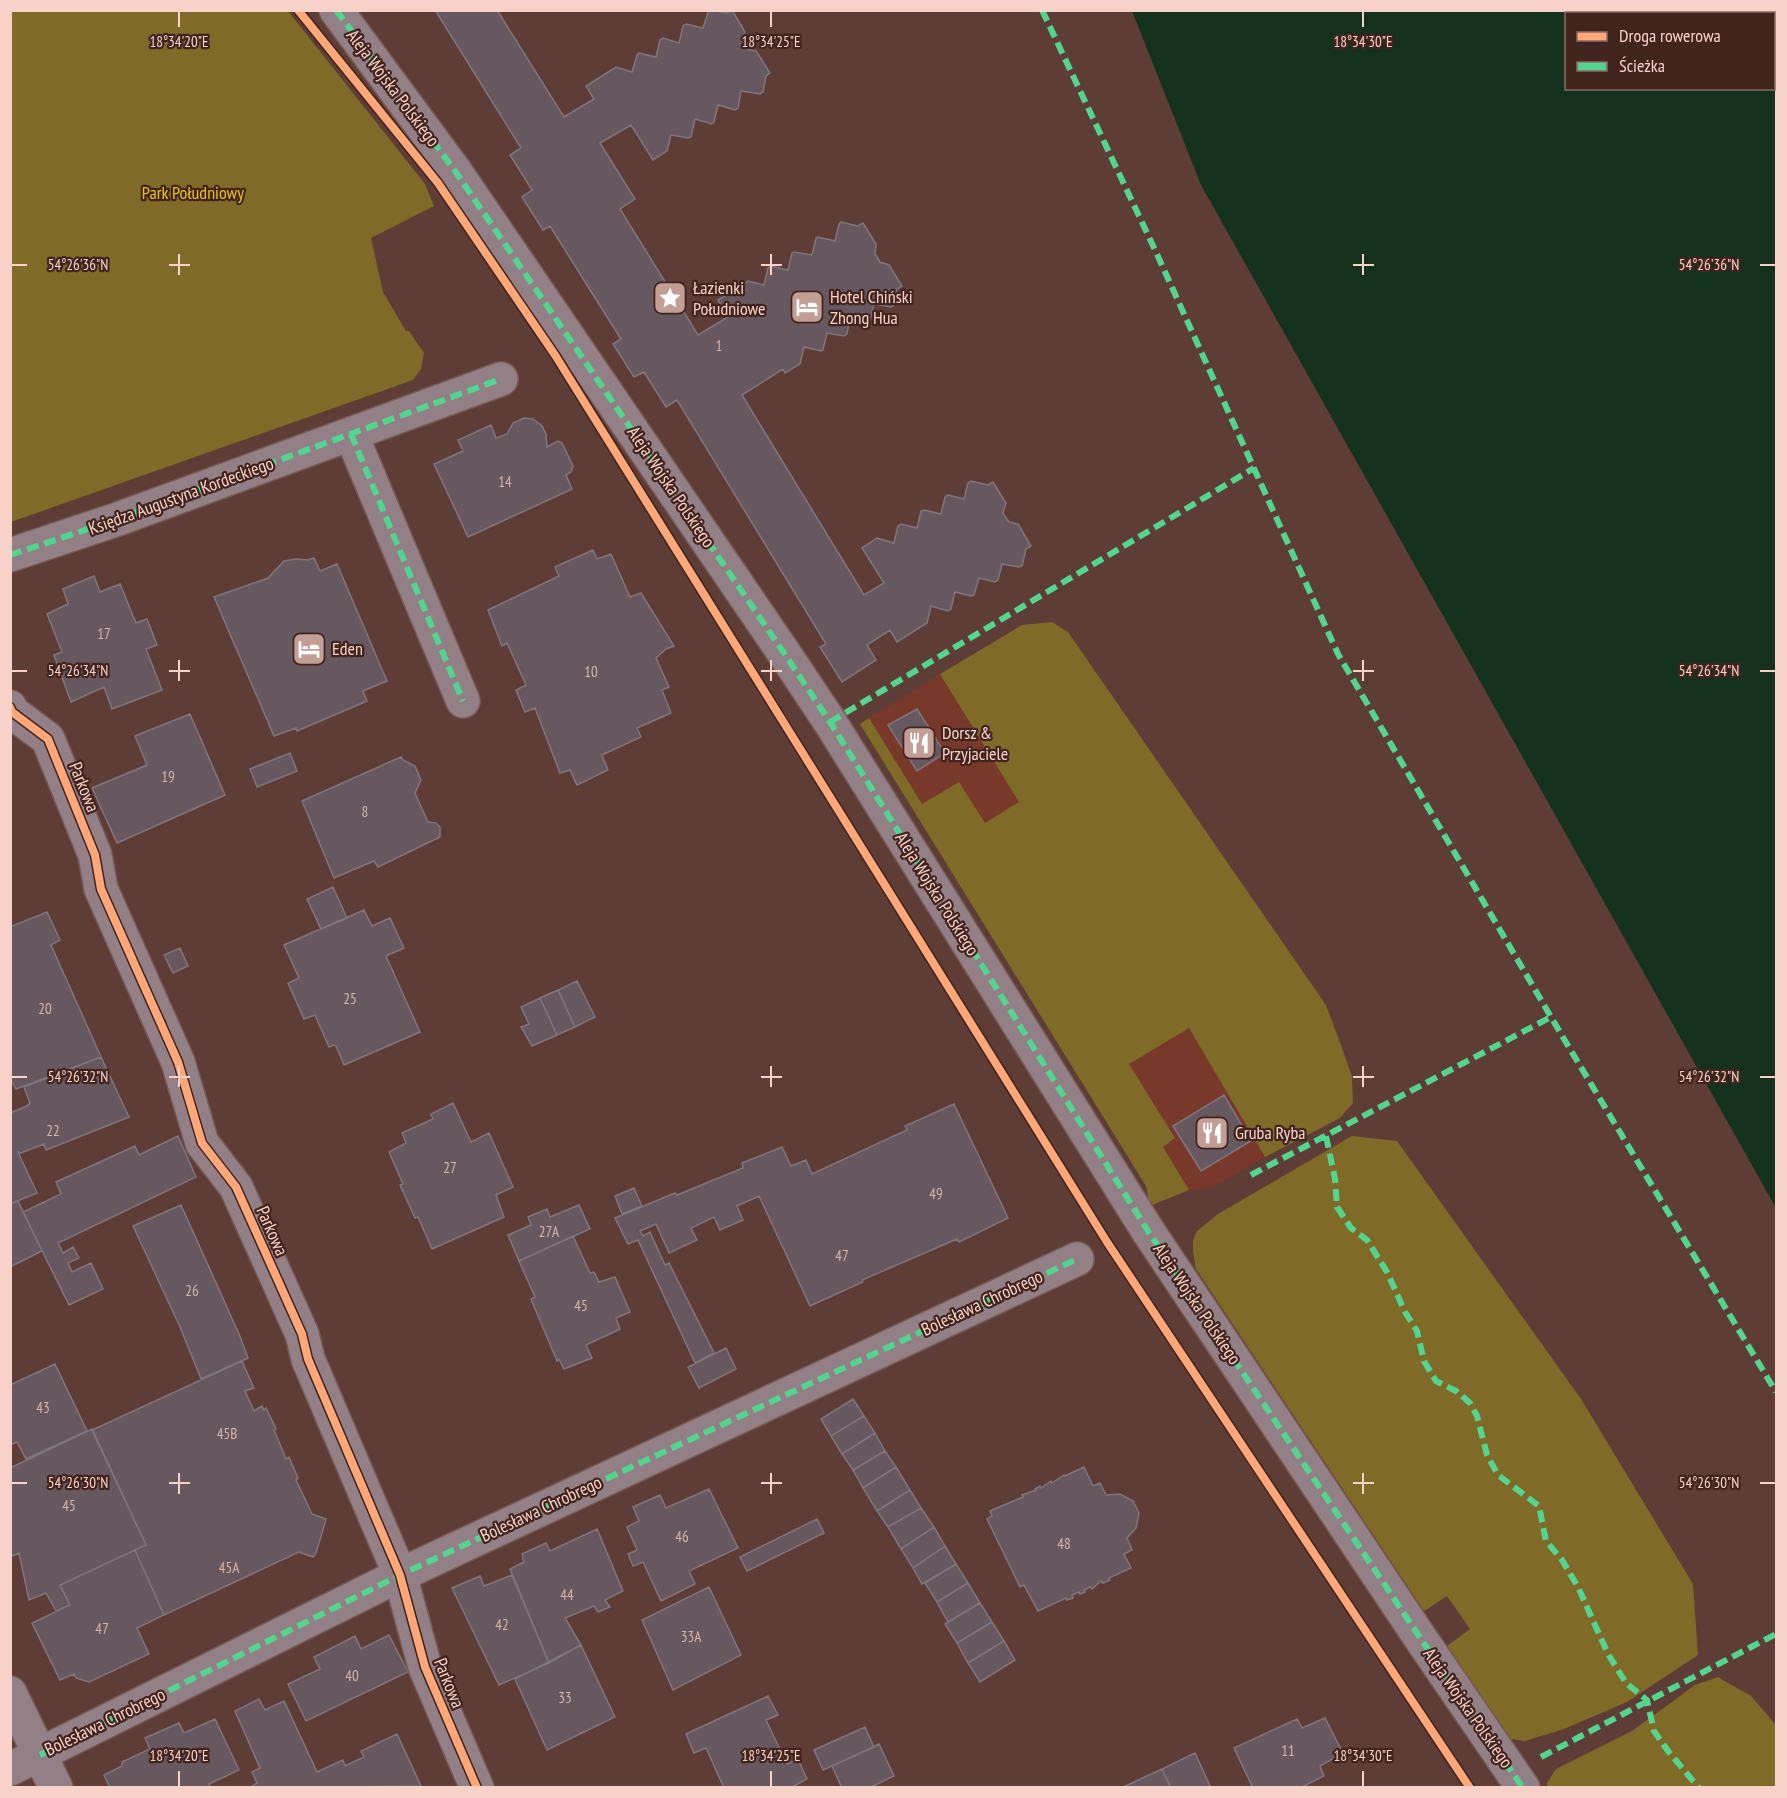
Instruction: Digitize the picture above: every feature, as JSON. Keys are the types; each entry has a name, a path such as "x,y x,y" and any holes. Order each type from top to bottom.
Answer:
{"street":[{"name":"Aleja Wojska Polskiego","path":"336,10 455,171 786,656 830,722 1148,1231 1523,1788"},
{"name":"Księdza Augustyna Kordeckiego","path":"10,555 118,519 501,379"},
{"path":"351,434 463,700"},
{"name":"Parkowa","path":"10,707 48,739 94,855 101,889 178,1062 202,1143 236,1187 303,1334 308,1359 400,1575 425,1667 477,1788"},
{"name":"Bolesława Chrobrego","path":"10,1769 400,1575 1077,1259"},
{"path":"10,1693 56,1788"}],"shaded area":[{"path":"1132,11 1776,11 1776,1208 1201,185"},
{"path":"940,674 1020,802 984,823 922,804 869,718"},
{"path":"1189,1028 1265,1157 1212,1188 1189,1190 1162,1147 1175,1139 1129,1064"}],"green space":[{"name":"Park Południowy","path":"11,10 288,11 425,184 434,206 371,238 383,292 406,331 409,331 424,353 421,369 413,380 11,522"},
{"path":"1052,622 1068,632 1326,1005 1352,1077 1353,1103 1340,1118 1265,1157 1189,1028 1129,1064 1175,1138 1163,1147 1189,1190 1150,1206 1146,1186 860,724 869,718 922,804 959,782 985,823 1019,802 940,674 1022,625"},
{"path":"1352,1136 1397,1141 1581,1399 1693,1584 1698,1655 1627,1702 1564,1729 1525,1741 1511,1739 1447,1646 1470,1629 1447,1596 1424,1611 1196,1269 1193,1240 1197,1231 1218,1214"},
{"path":"1718,1677 1751,1696 1775,1724 1776,1787 1547,1787 1556,1769 1632,1731 1695,1685"}],"building":[{"path":"435,10 497,10 564,117 594,99 586,86 616,67 632,72 637,55 639,53 656,57 660,40 663,38 679,43 683,26 686,24 703,28 709,10 727,13 732,10 745,32 743,41 747,49 756,51 770,73 766,76 763,92 760,94 741,91 738,108 735,110 718,105 712,124 695,119 691,137 671,135 667,151 653,160 631,125 600,143 635,199 620,209 698,335 728,317 718,300 748,281 764,285 768,268 771,266 788,270 794,252 812,255 816,238 835,241 841,222 858,226 863,223 876,244 875,254 880,262 889,265 902,286 897,289 893,306 874,304 868,322 850,318 847,334 844,336 827,333 823,350 804,347 800,364 785,373 783,369 742,395 864,595 884,583 862,548 877,538 894,543 898,526 901,524 917,528 921,511 924,510 941,514 945,497 948,495 964,499 968,483 971,481 988,485 993,482 1006,503 1003,513 1009,522 1018,524 1031,546 1026,549 1022,566 1002,564 998,580 995,582 979,578 974,595 955,592 951,609 948,611 931,606 927,623 897,642 890,630 867,645 876,660 842,682 820,647 826,644 677,400 666,407 644,372 634,377 613,344 621,339 550,226 543,230 522,197 532,190 510,155 521,148"},
{"path":"524,418 533,419 542,426 546,434 547,447 558,441 562,443 573,466 571,472 566,475 572,489 468,537 434,464 463,451 458,440 491,425 496,438 507,434 513,423"},
{"path":"593,550 597,559 611,554 630,597 641,593 674,646 666,649 656,658 669,687 662,690 671,713 637,728 641,737 602,755 608,770 577,785 570,770 560,773 535,708 525,712 516,690 526,685 507,643 502,646 488,610 559,576 555,567"},
{"path":"314,558 320,571 337,564 387,681 363,691 367,701 297,731 296,728 274,736 214,597 268,578 284,561"},
{"path":"94,576 100,592 120,584 136,623 147,619 157,645 146,649 162,690 112,709 104,687 71,702 54,655 62,652 47,614 68,604 63,589"},
{"path":"917,709 945,753 917,771 888,725"},
{"path":"190,714 225,795 117,843 92,788 147,765 135,736"},
{"path":"290,753 297,771 257,787 250,769"},
{"path":"401,757 415,766 421,780 415,793 428,822 436,823 440,827 440,837 378,867 374,861 334,878 302,801"},
{"path":"333,887 347,918 321,929 307,899"},
{"path":"364,910 372,926 390,918 404,948 386,956 420,1032 344,1065 336,1046 329,1047 315,1015 304,1019 288,983 299,978 284,945"},
{"path":"47,912 60,940 51,945 101,1057 16,1089 10,1078 10,927"},
{"path":"180,948 188,966 173,973 164,955"},
{"path":"577,981 595,1017 575,1027 558,990"},
{"path":"558,990 575,1027 557,1035 540,998"},
{"path":"540,998 557,1035 532,1046 521,1027 529,1024 521,1007"},
{"path":"101,1057 129,1117 46,1150 44,1144 21,1153 18,1152 37,1193 10,1204 10,1113 30,1103 24,1087"},
{"name":"Gruba Ryba","path":"1224,1095 1251,1141 1201,1171 1173,1126"},
{"path":"453,1103 471,1142 489,1133 513,1187 496,1195 504,1217 432,1249 400,1185 403,1184 389,1152 406,1143 402,1133 433,1119 431,1114"},
{"path":"954,1104 1008,1218 959,1242 957,1239 862,1280 863,1282 810,1306 759,1196 737,1206 743,1220 720,1230 714,1217 691,1228 697,1240 669,1253 656,1224 640,1231 643,1236 650,1232 665,1265 669,1263 714,1353 695,1363 638,1240 628,1244 615,1218 743,1168 742,1163 782,1147 791,1166 806,1160 812,1174 907,1130 905,1126"},
{"path":"178,1136 196,1177 58,1243 63,1253 73,1247 79,1258 68,1263 72,1272 91,1263 103,1289 69,1305 23,1212 61,1194 56,1182 135,1146 139,1155"},
{"path":"634,1188 642,1206 622,1214 615,1196"},
{"path":"18,1201 42,1251 10,1267 10,1204"},
{"path":"181,1205 248,1358 201,1379 180,1327 133,1226"},
{"path":"579,1205 590,1229 519,1261 508,1235 531,1225 528,1217 547,1209 550,1217"},
{"path":"573,1236 590,1273 594,1272 599,1282 615,1277 630,1312 616,1318 620,1329 586,1345 592,1358 564,1369 559,1359 557,1361 531,1299 535,1297 519,1261"},
{"path":"726,1348 736,1369 699,1388 688,1367"},
{"path":"242,1361 254,1388 245,1391 254,1411 262,1406 264,1410 266,1408 286,1459 289,1457 298,1478 296,1480 312,1514 326,1519 316,1553 313,1557 299,1552 164,1615 135,1550 146,1545 92,1430"},
{"path":"55,1364 87,1431 26,1459 17,1442 10,1445 10,1385"},
{"path":"853,1399 864,1416 831,1436 821,1419"},
{"path":"864,1416 875,1433 842,1454 831,1436"},
{"path":"92,1429 146,1545 60,1585 70,1605 56,1611 46,1593 29,1600 19,1553 13,1556 10,1551 10,1468"},
{"path":"875,1433 885,1451 853,1470 842,1454"},
{"path":"885,1451 896,1467 863,1488 853,1470"},
{"path":"896,1467 910,1490 877,1511 863,1488"},
{"path":"1084,1467 1093,1486 1100,1483 1106,1495 1120,1494 1133,1501 1139,1513 1136,1528 1127,1538 1132,1550 1124,1554 1131,1568 1109,1578 1110,1580 1103,1583 1101,1581 1092,1589 1090,1587 1084,1590 1085,1592 1072,1595 1073,1598 1067,1600 1066,1598 1038,1611 1024,1585 1020,1587 987,1519 992,1516 990,1511"},
{"path":"709,1489 738,1548 689,1571 695,1584 661,1601 643,1562 633,1566 628,1554 637,1550 627,1527 639,1521 633,1507 660,1495 666,1508"},
{"path":"910,1490 921,1508 888,1527 877,1511"},
{"path":"921,1508 934,1527 901,1549 888,1527"},
{"path":"817,1519 824,1533 747,1571 740,1557"},
{"path":"934,1527 945,1546 913,1568 901,1549"},
{"path":"597,1529 623,1591 605,1600 610,1607 598,1612 594,1606 565,1618 581,1645 549,1663 510,1569 524,1562 522,1554 546,1543 550,1551"},
{"path":"945,1546 956,1564 922,1584 913,1568"},
{"path":"135,1550 164,1615 137,1628 149,1654 89,1682 76,1678 74,1674 60,1680 32,1623 70,1605 60,1585"},
{"path":"956,1564 968,1583 937,1602 925,1583"},
{"path":"512,1575 549,1663 499,1685 452,1588 480,1576 484,1586"},
{"path":"968,1583 980,1603 948,1622 937,1602"},
{"path":"709,1587 741,1655 673,1690 642,1620"},
{"path":"980,1603 992,1622 957,1643 945,1624"},
{"path":"992,1622 1004,1641 968,1663 957,1643"},
{"path":"389,1635 408,1672 306,1721 288,1684 320,1669 314,1657 355,1636 361,1649"},
{"path":"1004,1641 1015,1660 980,1682 968,1663"},
{"path":"581,1645 615,1717 547,1750 515,1679"},
{"path":"768,1696 778,1715 766,1720 787,1764 798,1759 807,1779 790,1788 724,1788 706,1748 694,1753 686,1734"},
{"path":"259,1699 265,1710 284,1701 317,1772 343,1760 345,1766 364,1757 361,1751 397,1734 421,1786 249,1788 257,1783 252,1772 260,1768 235,1711"},
{"path":"1325,1718 1343,1753 1320,1766 1324,1776 1300,1788 1253,1788 1234,1748 1297,1719 1302,1728"},
{"path":"215,1719 239,1770 209,1784 211,1788 110,1788 104,1775 122,1766 122,1762 150,1749 145,1738 179,1723 184,1733"},
{"path":"865,1727 874,1747 823,1770 814,1750"},
{"path":"879,1744 894,1776 869,1788 842,1788 832,1766"},
{"path":"1195,1753 1211,1788 1171,1788 1162,1769"},
{"path":"1162,1769 1171,1788 1121,1788"}],"marked path":[{"path":"336,10 455,171 786,656 830,722 1148,1231 1523,1788"},
{"path":"1042,10 1156,252 1338,654 1564,1039 1776,1392"},
{"path":"10,555 118,519 501,379"},
{"path":"351,434 463,701"},
{"path":"830,722 1254,468"},
{"path":"1251,1175 1551,1017"},
{"path":"1326,1136 1335,1179 1337,1207 1351,1228 1367,1240 1387,1272 1405,1312 1417,1331 1424,1361 1436,1381 1456,1391 1470,1403 1477,1416 1487,1455 1498,1475 1539,1506 1546,1541 1562,1560 1578,1587 1608,1654 1626,1683 1647,1700 1654,1731 1699,1788"},
{"path":"40,1755 400,1575 1077,1259"},
{"path":"1541,1757 1776,1634"}],"cycle path":[{"path":"298,10 438,183 555,355 1107,1242 1470,1788"},
{"path":"10,707 12,712 48,739 95,855 101,889 178,1062 202,1143 236,1187 302,1334 308,1359 400,1575 425,1667 477,1788"}],"place":[{"name":"Łazienki Południowe","path":"670,298"},
{"name":"Hotel Chiński Zhong Hua","path":"807,307"},
{"name":"Eden","path":"309,649"},
{"name":"Dorsz & Przyjaciele","path":"919,743"},
{"name":"Gruba Ryba","path":"1212,1133"}]}
